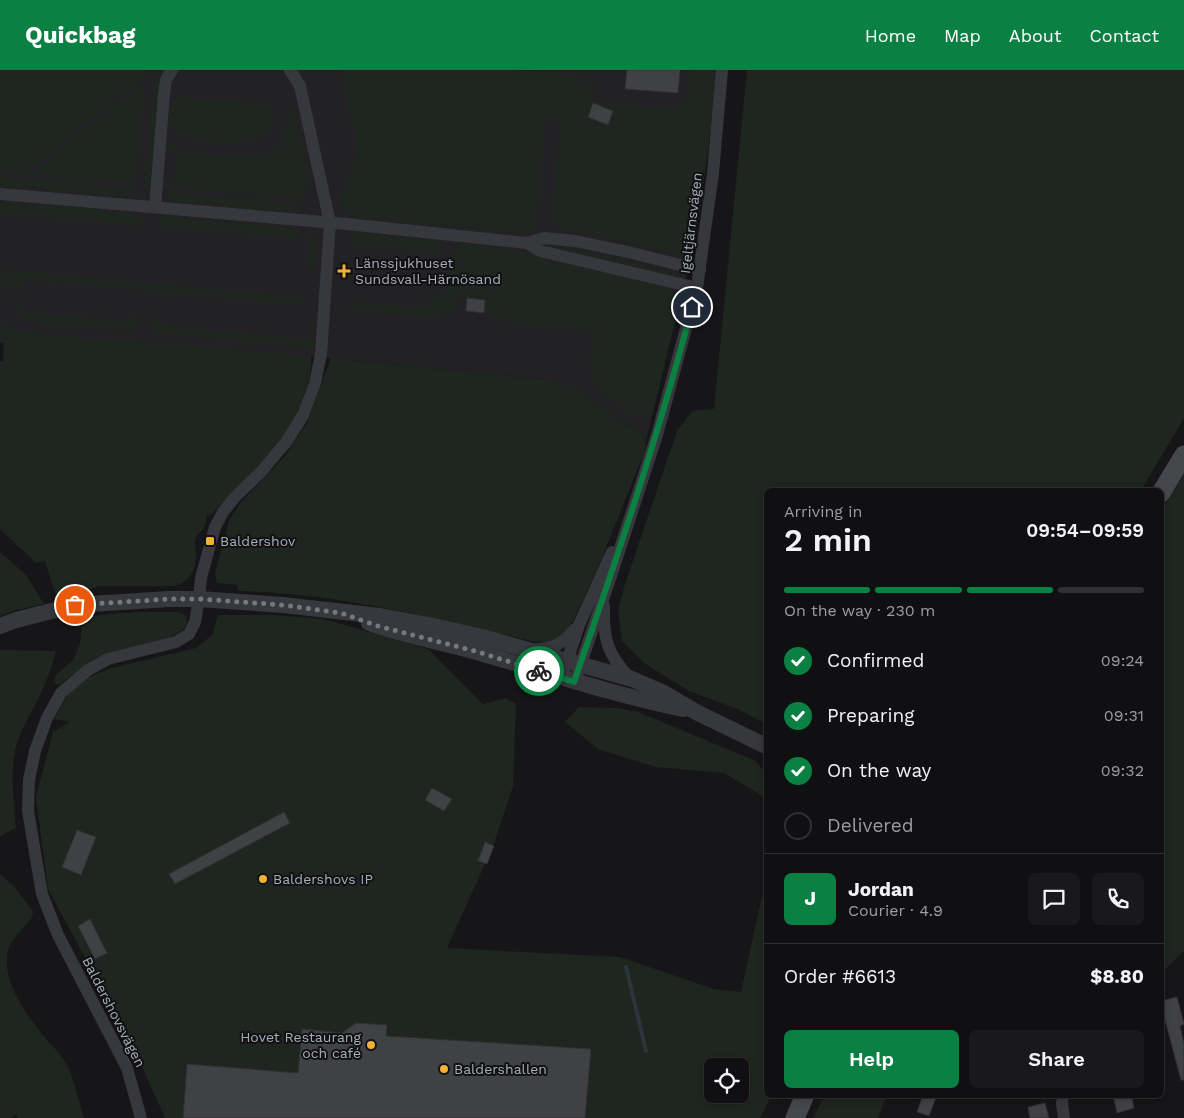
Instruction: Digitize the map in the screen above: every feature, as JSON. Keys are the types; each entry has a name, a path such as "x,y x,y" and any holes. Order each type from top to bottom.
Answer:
{"main road":[{"path":"1164,488 1184,455"}],"street":[{"path":"155,207 163,100 166,80 172,70"},
{"path":"200,599 201,578 215,527 229,504 278,452 296,428 315,383 321,354 330,223 300,86 290,70"},
{"name":"Igeltjärnsvägen","path":"568,680 573,663 604,592 638,492 674,375 697,288 712,173 722,70"},
{"path":"0,194 330,223 528,243 544,238 575,241 700,270"},
{"path":"528,243 540,251 697,288"},
{"name":"Igeltjärnsvägen","path":"573,663 579,625 638,492"},
{"name":"Igeltjärnsvägen","path":"604,592 604,636 620,668 632,680"},
{"path":"0,626 75,605 169,599 200,599 283,605 380,616 429,625 529,650 632,680 662,692 696,712 764,745"},
{"name":"Baldershovsvägen","path":"142,1118 127,1068 58,935 42,894 28,812 29,780 35,751 47,718 61,693 88,670 108,659 176,642 189,634 195,622 200,599"},
{"path":"341,613 378,626 478,652 568,680 696,712"},
{"name":"Igeltjärnsvägen","path":"529,650 546,649 556,646 566,640 579,625"},
{"path":"1062,1098 1064,1118"}],"shaded area":[{"name":"Länssjukhuset Sundsvall-Härnösand","path":"0,70 716,70 696,236 646,441 640,433 602,408 585,393 543,379 331,358 0,332"},
{"path":"0,70 145,70 145,77 105,106 23,175 0,172"},
{"path":"341,70 517,70 564,74 577,77 593,87 595,92 594,101 677,109 688,96 691,70 716,70 713,113 696,236 693,242 677,253 560,227 552,216 562,116 546,114 536,221 535,227 529,232 356,218 343,208 341,203 342,192 359,155"},
{"path":"747,70 1184,70 1184,418 1142,488 764,488 764,723 740,710 689,691 644,663 622,641 618,610 677,431 692,411 714,409"},
{"path":"153,81 159,81 150,186 144,186"},
{"path":"144,84 136,184 31,176 96,119"},
{"path":"182,97 267,104 273,110 272,122 265,133 255,139 244,142 219,143 184,137 176,131 168,117 172,104"},
{"path":"294,108 309,181 301,199 162,187 163,182 175,183 178,153 166,152 166,145 169,143 176,149 185,152 242,157 264,154 273,150 279,144 288,124 291,109"},
{"path":"0,177 131,189 135,190 135,197 0,186"},
{"path":"165,192 299,204 298,213 175,202 168,198"},
{"path":"0,201 134,213 134,216 142,219 144,226 0,213"},
{"path":"164,216 298,229 298,239 160,226 159,222"},
{"path":"353,232 433,240 439,245 439,249 433,252 353,245"},
{"path":"305,234 316,242 316,266 306,265 309,240 305,240"},
{"path":"464,243 491,246 660,285 672,292 679,305 653,412 649,416 637,417 601,392 592,377 591,367 595,331 511,323 500,317 484,313 485,300 458,296 453,311 432,317 350,310 351,302 428,309 429,299 444,293 450,279 453,254"},
{"path":"543,243 676,275 672,276 541,246"},
{"path":"0,270 62,275 61,283 22,280 21,289 6,286 0,282"},
{"path":"65,276 134,282 134,289 65,283"},
{"path":"139,282 219,290 218,298 138,290"},
{"path":"223,291 302,297 301,304 223,298"},
{"path":"13,300 21,301 20,312 129,322 131,312 138,318 135,326 130,330 31,321 20,319"},
{"path":"156,314 156,325 309,340 310,329 313,330 312,347 155,332 150,326 150,322"},
{"path":"0,324 27,333 311,356 309,380 291,425 281,441 262,463 212,514 207,516 205,526 195,540 195,566 183,582 173,586 99,586 57,599 45,561 36,563 0,529 0,361 3,361 4,343 0,342"},
{"path":"331,358 543,379 565,384 585,393 602,408 640,433 646,441 645,451 599,565 575,618 567,630 557,639 546,642 532,641 386,608 312,597 238,591 237,585 217,583 215,573 229,520 241,502 285,456 306,424"},
{"path":"1184,475 1184,951 1164,970 1164,507"},
{"path":"0,552 26,575 44,604 0,616"},
{"path":"135,612 178,612 187,616 187,623 185,627 171,637 114,652 99,658 61,684 56,684 54,681 56,675 73,660 80,644 82,626 91,616"},
{"name":"Baldershovs IP","path":"218,615 274,615 324,619 428,649 483,704 506,698 516,704 513,786 487,864 485,864 447,948 620,957 714,989 741,992 764,887 764,1098 770,1098 760,1118 165,1118 121,1020 118,1022 108,1004 111,1002 48,889 36,797 53,732 70,722 54,719 67,696 83,680 108,669 196,648 212,635"},
{"path":"0,650 56,651 45,683 22,731 15,751 13,799 16,828 0,836"},
{"path":"579,707 615,708 638,712 756,761 764,771 764,799 724,773 656,767 598,749 565,722"},
{"path":"0,874 14,886 33,912 32,917 13,940 8,950 7,961 11,982 26,1013 67,1066 84,1118 18,1118 15,1114 10,1118 0,1118"},
{"path":"823,1098 886,1098 878,1118 813,1118"}],"building":[{"path":"627,70 680,70 678,93 625,89"},
{"path":"593,103 613,111 608,125 588,117"},
{"path":"467,298 485,300 484,313 466,311"},
{"path":"432,788 452,799 444,811 425,800"},
{"path":"284,812 290,823 175,884 169,874"},
{"path":"77,830 96,837 81,875 62,867"},
{"path":"485,842 494,846 487,864 478,861"},
{"path":"90,919 107,953 95,959 78,926"},
{"path":"1177,997 1184,1024 1180,1026 1184,1044 1184,1080 1181,1080 1164,1016 1164,1000"},
{"name":"Baldershallen","path":"356,1023 387,1025 386,1036 591,1049 585,1118 183,1118 187,1064 298,1073 302,1029 342,1033"},
{"path":"922,1098 936,1098 929,1116 917,1112"},
{"path":"1114,1098 1132,1098 1134,1108 1117,1113"},
{"path":"1045,1103 1049,1118 1030,1118 1028,1107"}],"waterway":[{"path":"626,967 646,1051"}],"way so far":[{"path":"75,605 126,601 200,599 283,605 341,613 378,626 478,652 539,671"}],"place":[{"name":"Länssjukhuset Sundsvall-Härnösand","path":"344,271"},
{"name":"Baldershov","path":"210,541"},
{"name":"Baldershovs IP","path":"263,879"},
{"name":"Hovet Restaurang och café","path":"371,1045"},
{"name":"Baldershallen","path":"444,1069"}],"route":[{"path":"539,671 574,682 657,435 692,307"}]}
